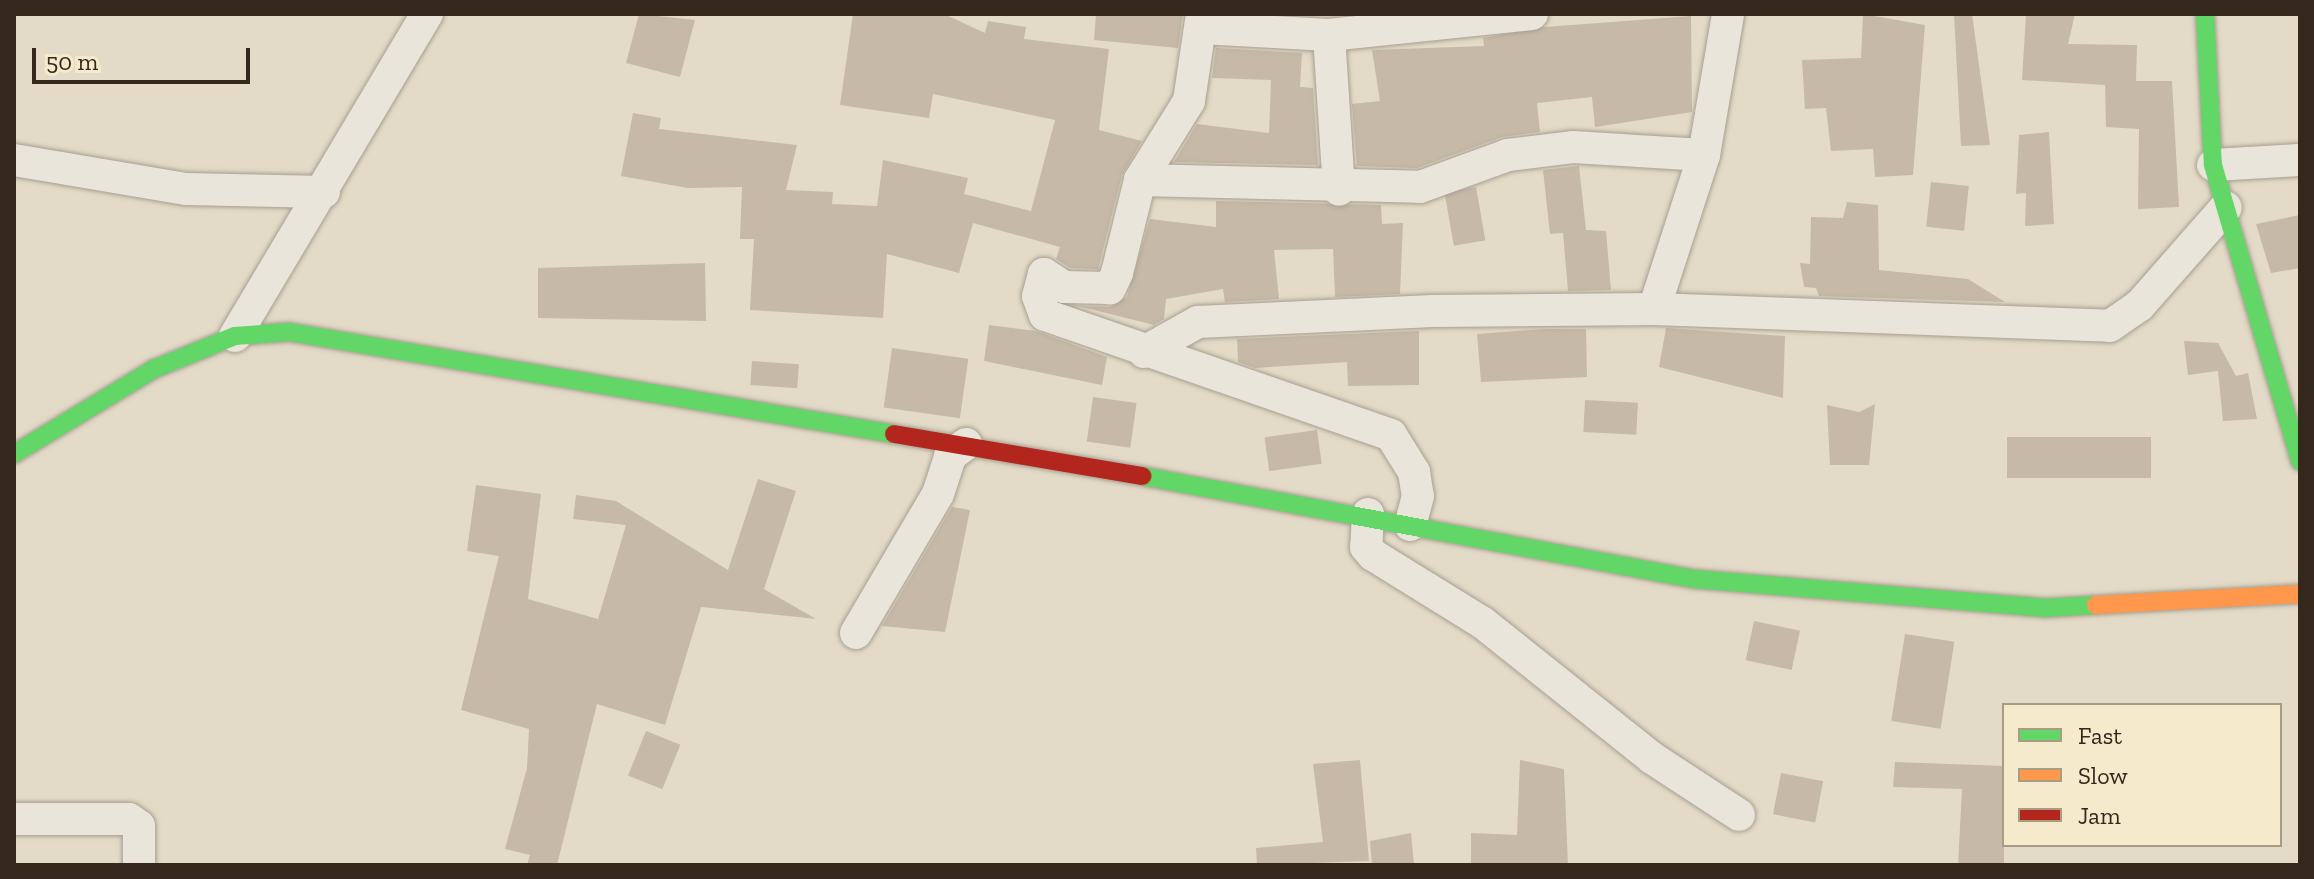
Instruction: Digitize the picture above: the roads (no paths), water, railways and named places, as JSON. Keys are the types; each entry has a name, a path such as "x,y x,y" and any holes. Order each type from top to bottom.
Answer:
{"street":[{"path":"235,336 324,192 427,14"},
{"path":"1410,525 1418,496 1414,472 1391,435 1144,352 1045,315 1038,296 1044,274 1064,287 1110,288 1140,180 1189,101 1202,21 1329,35 1532,14"},
{"path":"1654,309 1704,155 1728,14"},
{"path":"2205,14 2213,165 2300,461"},
{"path":"1329,35 1339,190"},
{"path":"1140,180 1339,190 1420,187 1508,155 1573,147 1704,155"},
{"path":"14,160 186,189 324,192"},
{"path":"2213,165 2300,160"},
{"path":"1144,352 1198,322 1654,309 2110,326 2140,305 2226,207"},
{"path":"14,454 154,369 235,336 373,341 1368,514 1410,525 1694,579 1875,597 2044,608 2300,594"},
{"path":"856,633 938,494 950,456 966,444"},
{"path":"1368,514 1366,547 1373,555 1483,623 1652,758 1739,815"},
{"path":"14,819 129,819 139,826 139,865"}]}
